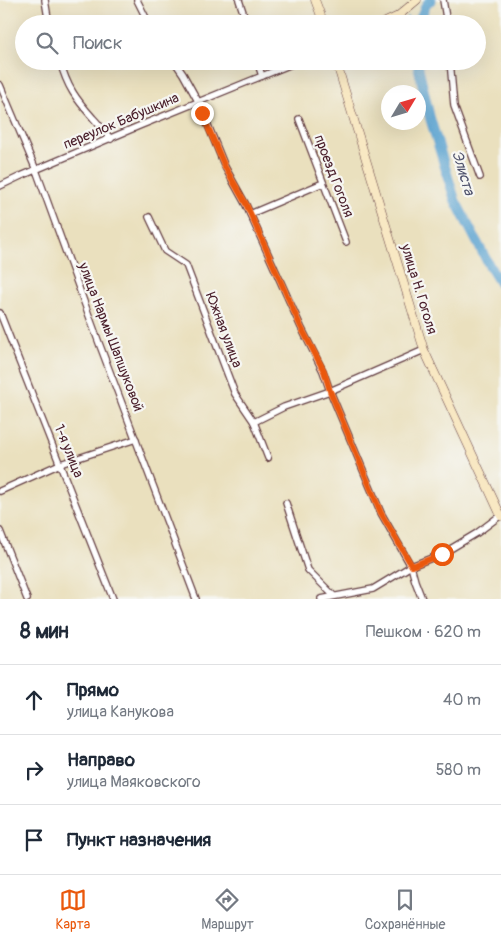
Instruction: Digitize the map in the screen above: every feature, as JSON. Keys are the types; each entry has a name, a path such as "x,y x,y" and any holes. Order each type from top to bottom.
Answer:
{"street":[{"path":"45,0 48,15"},
{"path":"137,0 144,15"},
{"path":"239,0 244,15"},
{"path":"315,0 321,15"},
{"path":"399,15 417,0"},
{"path":"443,0 446,15"},
{"path":"62,70 73,94 84,109 112,139"},
{"path":"180,70 199,103 225,167 250,214 301,327 324,371 330,391 381,513 412,566 422,599"},
{"path":"260,70 262,76"},
{"name":"переулок Бабушкина","path":"0,186 277,70"},
{"name":"улица Н. Гоголя","path":"339,70 424,350 501,515"},
{"path":"451,70 454,106 480,177"},
{"name":"улица Нармы Шапшуковой","path":"0,85 36,170 196,599"},
{"name":"проезд Гоголя","path":"299,119 346,242"},
{"path":"250,214 323,183"},
{"name":"Южная улица","path":"149,217 165,251 186,265 235,394 254,422 268,458"},
{"name":"1-я улица","path":"0,313 113,599"},
{"path":"254,422 284,407 330,391 424,350"},
{"path":"0,491 60,464 136,439"},
{"path":"286,503 308,570 334,596"},
{"path":"321,599 373,589 412,566 442,554 477,533 501,515"},
{"path":"0,531 27,599"}],"waterway":[{"name":"Элиста","path":"422,15 426,5 431,0"},
{"name":"Элиста","path":"419,70 430,118 455,200 501,285"}],"route":[{"path":"202,113 225,167 246,204 301,327 324,371 330,391 381,513 412,566 442,554"}]}
